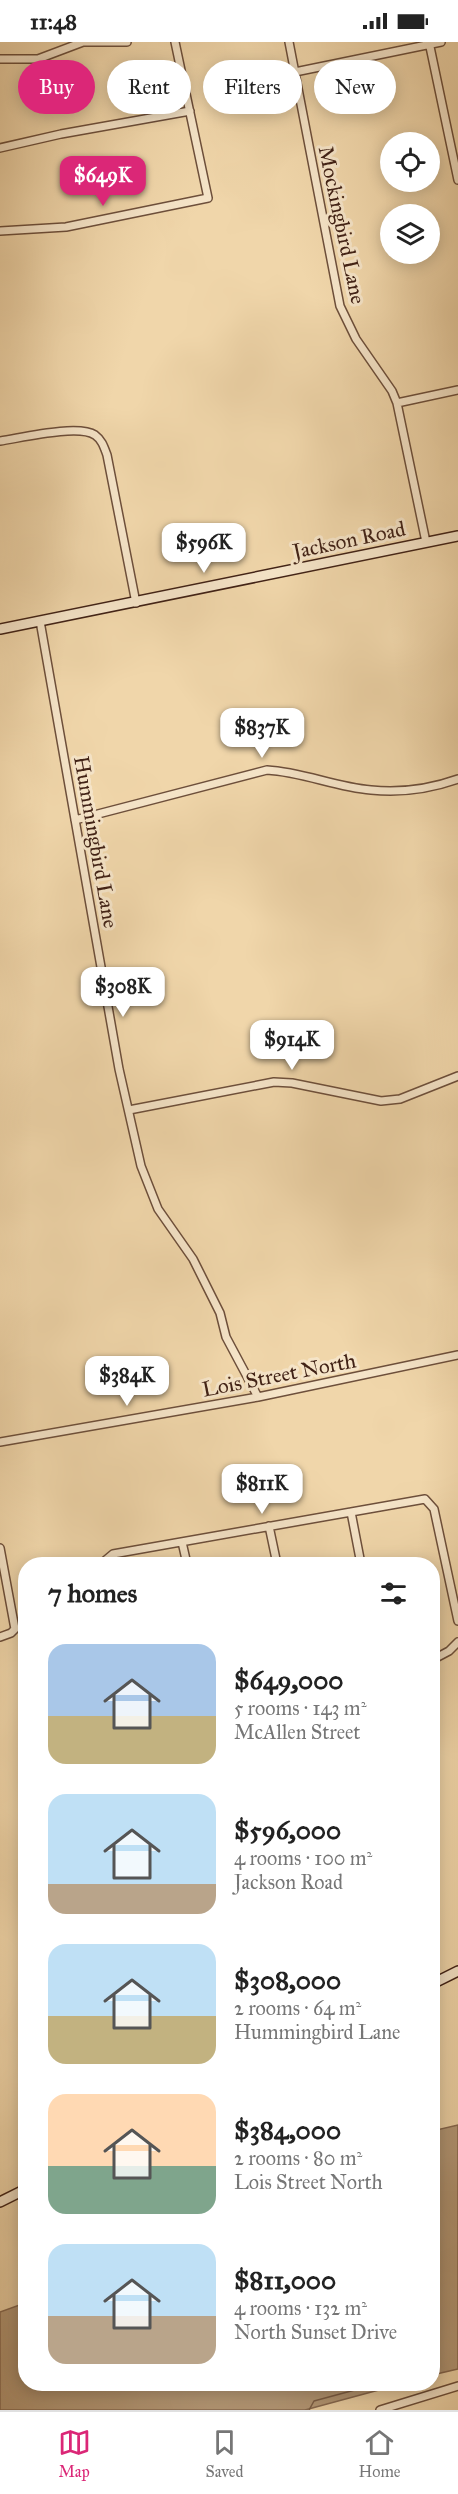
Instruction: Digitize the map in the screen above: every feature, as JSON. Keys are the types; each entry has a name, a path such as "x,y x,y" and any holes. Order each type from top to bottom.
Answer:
{"street":[{"path":"0,59 38,59 82,42 127,42"},
{"path":"175,42 179,60"},
{"name":"Mockingbird Lane","path":"289,42 293,60"},
{"path":"302,70 441,42"},
{"path":"429,43 458,180"},
{"name":"Mockingbird Lane","path":"302,108 340,306 347,324 392,391 397,403 426,542"},
{"path":"0,148 61,134 172,114"},
{"path":"0,231 66,227 207,198 190,114"},
{"path":"397,403 458,390"},
{"path":"0,441 81,430 93,433 100,440 106,455 136,603"},
{"name":"Jackson Road","path":"0,629 458,536"},
{"name":"Hummingbird Lane","path":"40,621 129,1110 148,1188 158,1209 193,1259 220,1313 226,1336 258,1396"},
{"path":"75,820 267,770 297,773 372,790 435,787 458,779"},
{"path":"129,1110 274,1082 390,1100 458,1076"},
{"name":"Lois Street North","path":"0,1442 258,1396 458,1355"},
{"path":"106,1557 424,1499 434,1509 458,1621"},
{"path":"351,1512 361,1557"},
{"path":"269,1526 276,1557"},
{"path":"182,1542 185,1557"},
{"path":"0,1548 15,1629 11,1634 0,1637"},
{"path":"440,1656 449,1652 458,1642"},
{"path":"440,1980 458,1971"},
{"path":"0,2202 18,2193"},
{"path":"380,2410 458,2386"}],"water":[{"path":"458,2125 458,2369 440,2373 440,2129"},
{"path":"18,2306 18,2391 375,2391 305,2410 0,2410 0,2312"}]}
